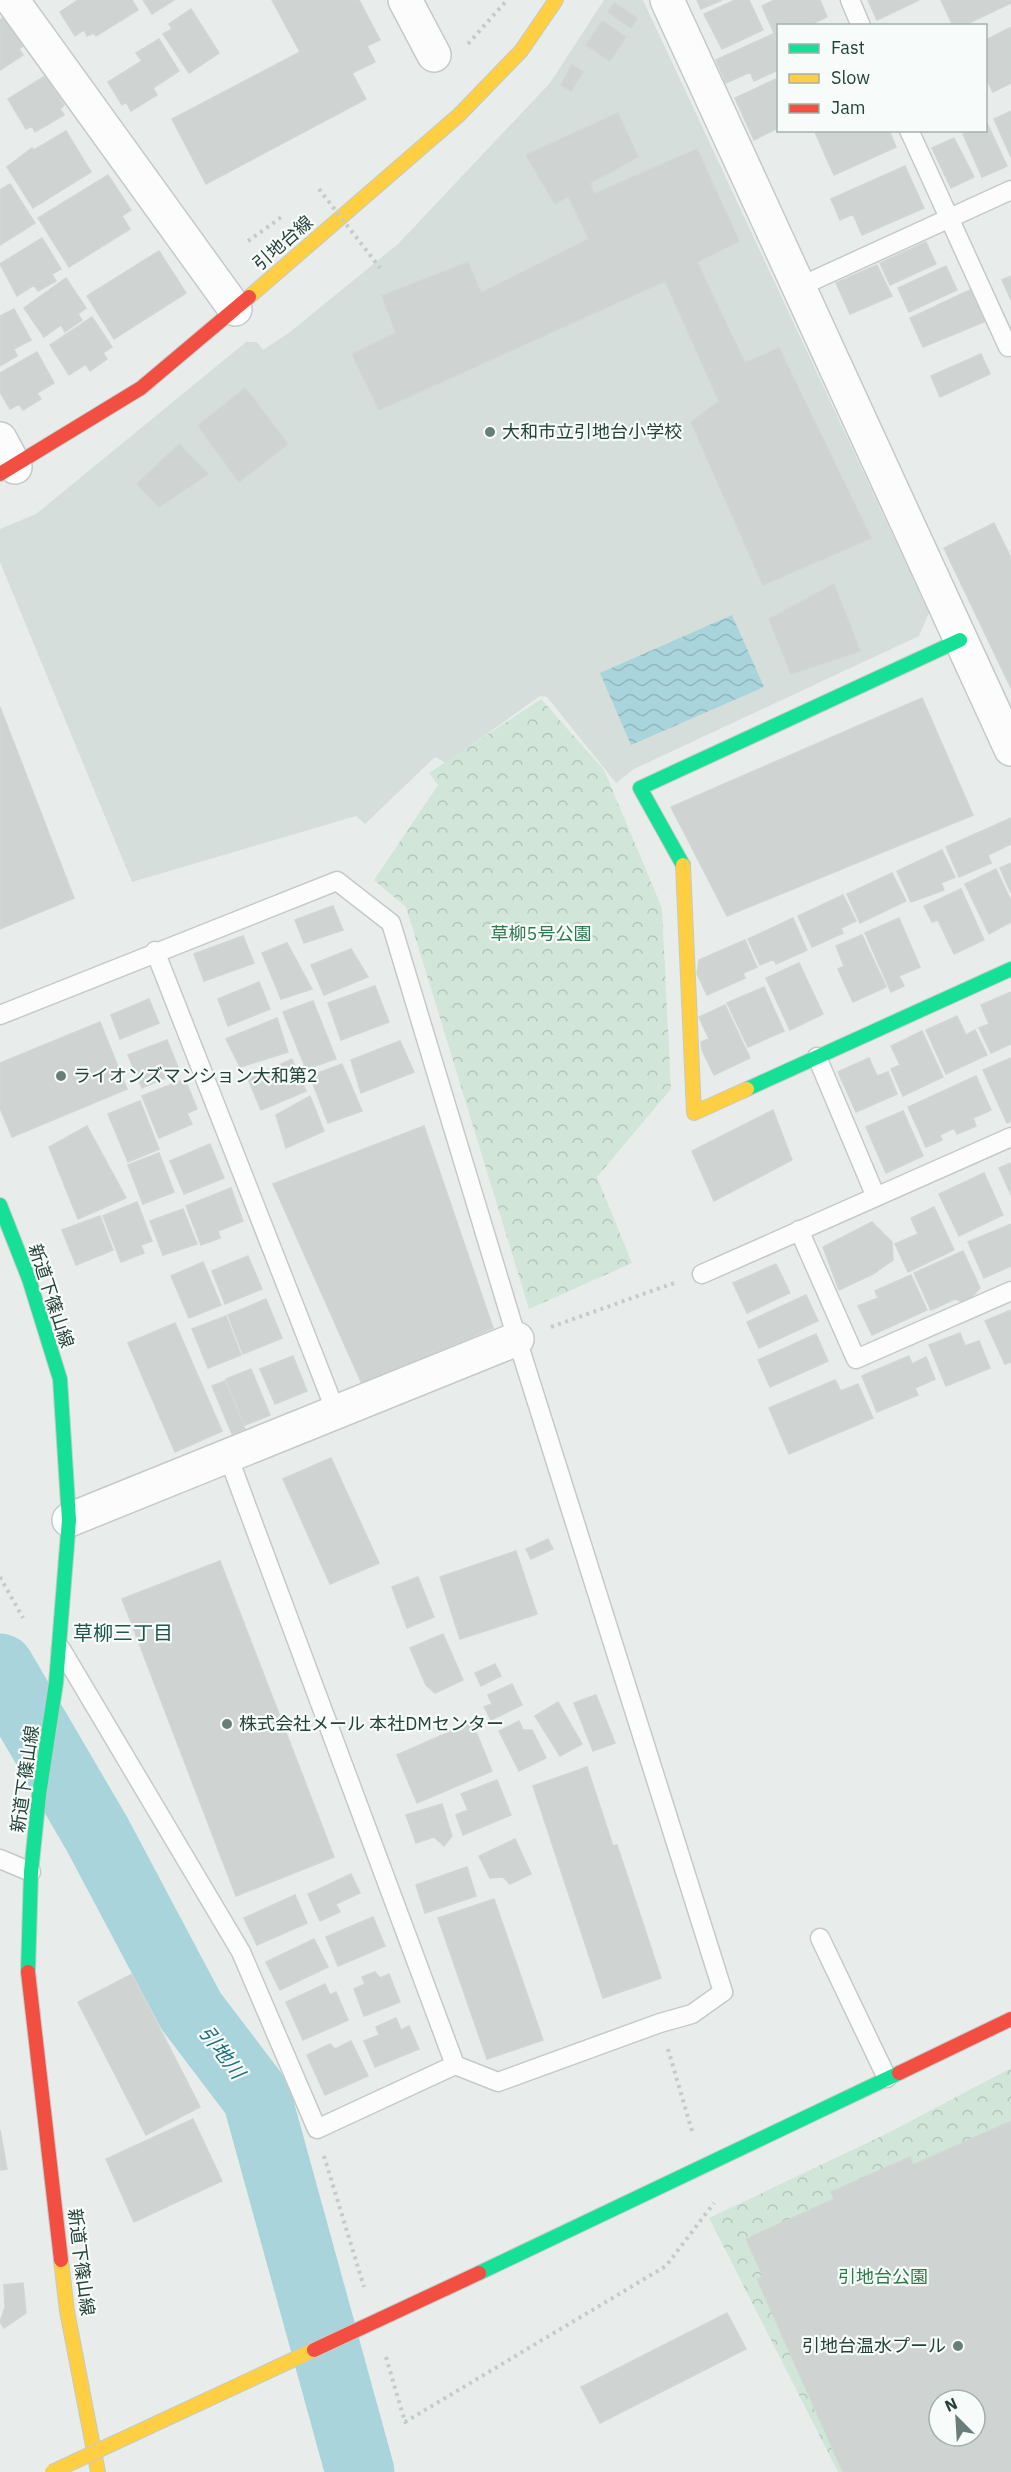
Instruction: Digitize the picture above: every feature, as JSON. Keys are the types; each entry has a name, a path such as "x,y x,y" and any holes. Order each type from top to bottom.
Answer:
{"street":[{"path":"12,0 235,309"},
{"path":"405,0 449,52"},
{"name":"引地台線","path":"5,460 141,388 459,115 521,51 556,0"},
{"path":"667,0 1011,749"},
{"path":"960,640 640,788 683,861 694,1113 1011,969"},
{"name":"新道下篠山線","path":"0,1205 29,1279 60,1379 69,1520 56,1683 39,1795 32,1872 28,1970 68,2311 98,2472"},
{"path":"69,1520 517,1339"},
{"path":"52,2472 479,2273 1011,2019"}],"lane":[{"path":"849,0 860,24"},
{"path":"910,132 1008,347"},
{"path":"799,287 1011,190"},
{"path":"0,1015 155,951 337,881 391,923 517,1339 723,1992 692,2014 660,2023 498,2082 455,2065 317,2129 241,1952 59,1645"},
{"path":"155,951 336,1412"},
{"path":"817,1057 876,1197"},
{"path":"702,1274 1011,1137"},
{"path":"799,1230 856,1359 1011,1291"},
{"path":"228,1456 455,2065"},
{"path":"0,1859 32,1872"},
{"path":"820,1938 887,2078"}],"path":[{"path":"449,52 507,0"},
{"path":"319,189 380,268"},
{"path":"517,1339 702,1274"},
{"path":"0,1577 28,1626"},
{"path":"660,2023 694,2139"},
{"path":"317,2129 367,2297"},
{"path":"385,2354 405,2422 666,2266 715,2202"}],"shaded area":[{"name":"大和市立引地台小学校","path":"604,0 643,0 929,613 919,636 634,769 616,783 547,697 540,696 446,763 435,757 365,824 356,816 132,882 0,562 0,529 36,514 246,342 257,342 263,350 290,332 398,244 550,83"}],"green space":[{"name":"草柳5号公園","path":"541,699 604,770 662,908 671,1089 597,1177 632,1263 529,1309 406,907 374,880 438,785 429,773"},
{"name":"引地台公園","path":"1011,2068 1011,2472 838,2472 709,2218 886,2134"}],"water":[{"path":"732,615 764,687 631,745 600,673"}],"building":[{"path":"78,0 132,0 138,10 96,36 94,33 87,36 84,30 75,36 60,12"},
{"path":"143,0 174,0 152,14"},
{"path":"272,0 359,0 380,40 367,46 375,62 352,73 366,99 206,184 172,119 300,52"},
{"path":"697,0 722,0 701,9"},
{"path":"735,0 749,0 763,30 722,49 704,14"},
{"path":"774,0 820,0 827,17 812,24 777,24 777,40 762,6"},
{"path":"868,0 919,0 877,20"},
{"path":"941,0 1011,0 1011,3 967,24 952,24"},
{"path":"614,3 637,18 631,28 608,12"},
{"path":"191,9 219,53 189,73 163,34 172,29 169,24"},
{"path":"4,17 23,46 19,49 23,55 0,70 0,20"},
{"path":"602,21 626,37 610,61 586,45"},
{"path":"1011,27 1011,83 993,92 987,80 987,39"},
{"path":"773,34 777,44 777,70 754,81 750,72 726,83 716,60"},
{"path":"159,39 179,71 153,88 157,95 131,111 126,102 122,105 108,82 142,61 136,53"},
{"path":"572,65 583,72 571,91 561,85"},
{"path":"45,76 64,105 60,109 64,115 35,132 32,126 26,129 8,99"},
{"path":"777,78 777,128 754,140 735,98"},
{"path":"1011,111 1011,157 994,119"},
{"path":"618,113 638,157 590,183 594,194 697,149 739,241 697,262 745,363 779,348 871,538 763,585 691,422 719,401 665,281 379,410 352,354 396,333 382,296 468,262 481,293 589,239 568,196 555,204 526,155"},
{"path":"987,123 1007,166 982,177 963,134 987,132"},
{"path":"66,131 91,172 33,208 7,167 32,148 34,150"},
{"path":"815,132 890,132 896,147 834,175"},
{"path":"954,138 974,177 951,188 932,148"},
{"path":"905,166 924,208 862,235 853,214 840,220 831,199"},
{"path":"108,175 131,210 122,216 130,229 69,267 38,218"},
{"path":"10,184 35,223 0,245 0,190"},
{"path":"42,238 61,269 52,274 56,281 38,291 34,285 17,296 0,264"},
{"path":"926,242 936,264 890,285 880,263"},
{"path":"159,251 186,293 114,339 87,296"},
{"path":"877,265 892,296 850,314 836,283"},
{"path":"946,266 957,290 909,312 898,288"},
{"path":"1011,276 1011,300 1002,280"},
{"path":"66,278 86,308 78,314 82,320 65,332 61,325 44,337 24,308"},
{"path":"972,289 986,321 923,347 910,318"},
{"path":"14,309 31,340 14,349 17,356 0,366 0,316"},
{"path":"92,317 112,347 103,353 107,359 90,371 86,364 69,375 50,345"},
{"path":"37,352 54,383 37,393 41,399 23,410 19,404 10,409 0,392 0,373"},
{"path":"981,354 990,374 940,397 931,376"},
{"path":"245,388 288,444 239,482 198,426"},
{"path":"179,444 208,474 159,507 137,484"},
{"path":"994,523 1011,558 1011,688 944,548"},
{"path":"834,584 860,651 791,674 769,619"},
{"path":"922,698 973,815 727,916 671,807"},
{"path":"0,707 74,898 0,929"},
{"path":"1011,818 1011,844 988,855 991,863 959,877 946,847"},
{"path":"942,850 955,877 941,883 944,890 911,902 897,871"},
{"path":"1011,863 1011,893 1000,868"},
{"path":"996,869 1011,901 1011,922 989,934 965,884"},
{"path":"892,873 906,901 860,923 847,894"},
{"path":"961,889 984,940 954,954 938,920 932,922 924,906"},
{"path":"843,895 856,921 841,928 843,933 812,947 798,916"},
{"path":"333,906 343,930 304,943 295,920"},
{"path":"793,918 807,950 776,964 774,959 760,965 748,939"},
{"path":"899,918 920,967 899,976 904,986 891,992 865,933"},
{"path":"862,935 886,987 853,1002 838,969 844,966 836,946"},
{"path":"243,936 254,963 204,981 194,954"},
{"path":"745,940 757,967 743,973 745,978 707,995 697,974 699,960"},
{"path":"287,943 312,989 281,999 262,953"},
{"path":"351,949 368,977 324,995 311,965"},
{"path":"799,963 823,1014 790,1030 766,978"},
{"path":"259,982 270,1009 228,1026 218,999"},
{"path":"375,986 389,1022 341,1040 328,1003"},
{"path":"764,987 784,1031 748,1047 727,1003"},
{"path":"1011,992 1011,1044 991,1053 979,1028 989,1024 981,1005"},
{"path":"149,999 159,1023 120,1039 111,1015"},
{"path":"313,1001 336,1059 306,1069 283,1012"},
{"path":"725,1005 750,1058 714,1075 702,1050 701,1042 709,1039 699,1017"},
{"path":"957,1016 966,1035 975,1030 987,1055 946,1074 926,1030"},
{"path":"277,1018 288,1052 240,1067 226,1039"},
{"name":"ライオンズマンション大和第2","path":"100,1022 127,1089 12,1137 0,1108 0,1063"},
{"path":"922,1031 943,1077 903,1096 891,1069 900,1065 891,1046"},
{"path":"167,1040 180,1072 142,1088 128,1055"},
{"path":"400,1041 414,1072 361,1093 351,1060"},
{"path":"869,1058 877,1076 888,1072 897,1094 856,1112 838,1072"},
{"path":"1011,1058 1011,1121 1007,1123 983,1070"},
{"path":"292,1059 306,1091 261,1110 248,1079"},
{"path":"342,1064 362,1111 328,1123 310,1076"},
{"path":"976,1076 991,1110 973,1118 976,1126 957,1134 954,1128 940,1135 942,1140 926,1147 908,1107"},
{"path":"185,1079 197,1109 187,1113 192,1124 159,1138 142,1096"},
{"path":"310,1096 324,1131 286,1148 276,1115"},
{"path":"140,1101 159,1149 128,1162 108,1114"},
{"path":"773,1110 792,1160 714,1201 692,1151"},
{"path":"903,1111 923,1156 886,1173 866,1127"},
{"path":"87,1126 126,1198 78,1219 49,1147"},
{"path":"424,1126 493,1328 362,1384 273,1184"},
{"path":"210,1144 224,1178 184,1194 170,1161"},
{"path":"159,1153 174,1192 143,1204 128,1165"},
{"path":"1011,1163 1011,1195 999,1168"},
{"path":"984,1173 1003,1215 959,1236 939,1194"},
{"path":"231,1188 243,1221 218,1231 220,1238 201,1245 186,1206"},
{"path":"137,1202 152,1241 141,1245 144,1253 121,1262 103,1216"},
{"path":"934,1207 954,1250 908,1272 895,1244 918,1234 911,1218"},
{"path":"183,1209 197,1244 163,1255 150,1221"},
{"path":"100,1216 113,1250 76,1265 62,1230"},
{"path":"872,1222 892,1242 893,1260 873,1274 839,1290 823,1247"},
{"path":"1011,1224 1011,1266 984,1278 968,1242"},
{"path":"963,1251 980,1288 966,1303 955,1299 931,1310 914,1273"},
{"path":"248,1256 262,1289 225,1304 212,1271"},
{"path":"203,1262 221,1305 189,1318 171,1276"},
{"path":"776,1264 790,1293 747,1313 733,1283"},
{"path":"911,1275 927,1310 872,1335 858,1306 878,1298 875,1291"},
{"path":"806,1295 818,1321 759,1348 747,1322"},
{"path":"266,1299 282,1338 243,1354 228,1315"},
{"path":"1011,1310 1011,1362 1005,1364 985,1321"},
{"path":"226,1316 241,1355 208,1368 192,1329"},
{"path":"175,1323 222,1431 175,1452 128,1343"},
{"path":"960,1333 965,1346 979,1341 990,1368 946,1386 929,1345"},
{"path":"816,1334 828,1361 770,1387 758,1360"},
{"path":"293,1356 307,1391 275,1404 260,1369"},
{"path":"909,1356 912,1364 926,1357 935,1379 915,1388 918,1395 877,1412 862,1376"},
{"path":"251,1369 270,1415 245,1425 226,1379"},
{"path":"835,1380 841,1391 858,1384 873,1418 789,1454 769,1408"},
{"path":"225,1381 245,1429 232,1434 212,1386"},
{"path":"331,1458 379,1563 330,1584 283,1479"},
{"path":"548,1539 553,1549 531,1559 526,1549"},
{"path":"516,1551 537,1614 460,1639 440,1577"},
{"path":"220,1561 334,1857 236,1896 122,1599"},
{"path":"418,1577 434,1617 407,1628 392,1587"},
{"path":"443,1634 463,1680 435,1693 426,1685 410,1648"},
{"path":"495,1664 501,1676 481,1686 475,1673"},
{"path":"512,1684 522,1705 491,1720 484,1707 492,1704 488,1695"},
{"path":"596,1695 615,1743 593,1751 574,1703"},
{"path":"558,1702 582,1744 560,1756 535,1716"},
{"path":"519,1721 523,1730 532,1730 546,1758 519,1771 499,1731"},
{"path":"472,1722 492,1771 417,1803 397,1755"},
{"path":"587,1767 613,1846 617,1845 661,1978 603,1998 533,1786"},
{"path":"497,1780 511,1815 463,1835 456,1815 468,1810 461,1794"},
{"path":"442,1804 452,1836 444,1846 434,1837 416,1843 406,1815"},
{"path":"515,1839 531,1874 510,1884 503,1877 490,1878 479,1856"},
{"path":"467,1867 476,1896 425,1913 416,1885"},
{"path":"351,1874 360,1893 336,1904 340,1912 320,1921 308,1894"},
{"path":"295,1895 307,1923 257,1945 244,1918"},
{"path":"494,1899 543,2040 487,2059 438,1918"},
{"path":"373,1917 385,1946 338,1966 326,1937"},
{"path":"314,1939 328,1967 280,1990 266,1962"},
{"path":"375,1972 380,1978 389,1974 400,2002 364,2016 354,1989 365,1984 362,1977"},
{"path":"132,1974 200,2107 146,2135 78,2002"},
{"path":"325,1984 330,1995 336,1992 348,2020 303,2040 286,2002"},
{"path":"396,2018 401,2030 409,2026 419,2049 375,2067 364,2041 379,2035 376,2027"},
{"path":"351,2041 368,2076 325,2095 307,2055 330,2044 335,2049"},
{"path":"193,2119 222,2181 134,2222 106,2159"},
{"name":"引地台公園","path":"1011,2121 1011,2472 843,2472 757,2279 763,2276 746,2239 834,2199 831,2192 910,2157 913,2165"},
{"path":"0,2130 7,2169 0,2170"},
{"path":"23,2283 26,2313 4,2328 0,2322 5,2307 4,2285"},
{"path":"727,2313 746,2349 600,2423 581,2387"}],"waterway":[{"name":"引地川","path":"0,1668 97,1834 191,2011 257,2098 360,2472"}],"traffic: fast":[{"path":"683,865 640,788 960,640"},
{"path":"747,1089 1011,969"},
{"path":"0,1205 29,1279 60,1379 69,1520 56,1683 39,1795 31,1872 28,1972"},
{"path":"479,2273 899,2073"}],"traffic: slow":[{"path":"249,297 459,115 521,51 556,0"},
{"path":"683,865 694,1113 747,1089"},
{"path":"61,2260 67,2311 98,2472"},
{"path":"52,2472 314,2350"}],"traffic: jam":[{"path":"0,474 141,388 249,297"},
{"path":"28,1972 61,2260"},
{"path":"899,2073 1011,2019"},
{"path":"314,2350 479,2273"}],"place":[{"name":"大和市立引地台小学校","path":"490,432"},
{"name":"ライオンズマンション大和第2","path":"61,1076"},
{"name":"株式会社メール 本社DMセンター","path":"227,1724"},
{"name":"引地台温水プール","path":"958,2346"}],"district":[{"name":"草柳三丁目","path":"123,1633"}]}
